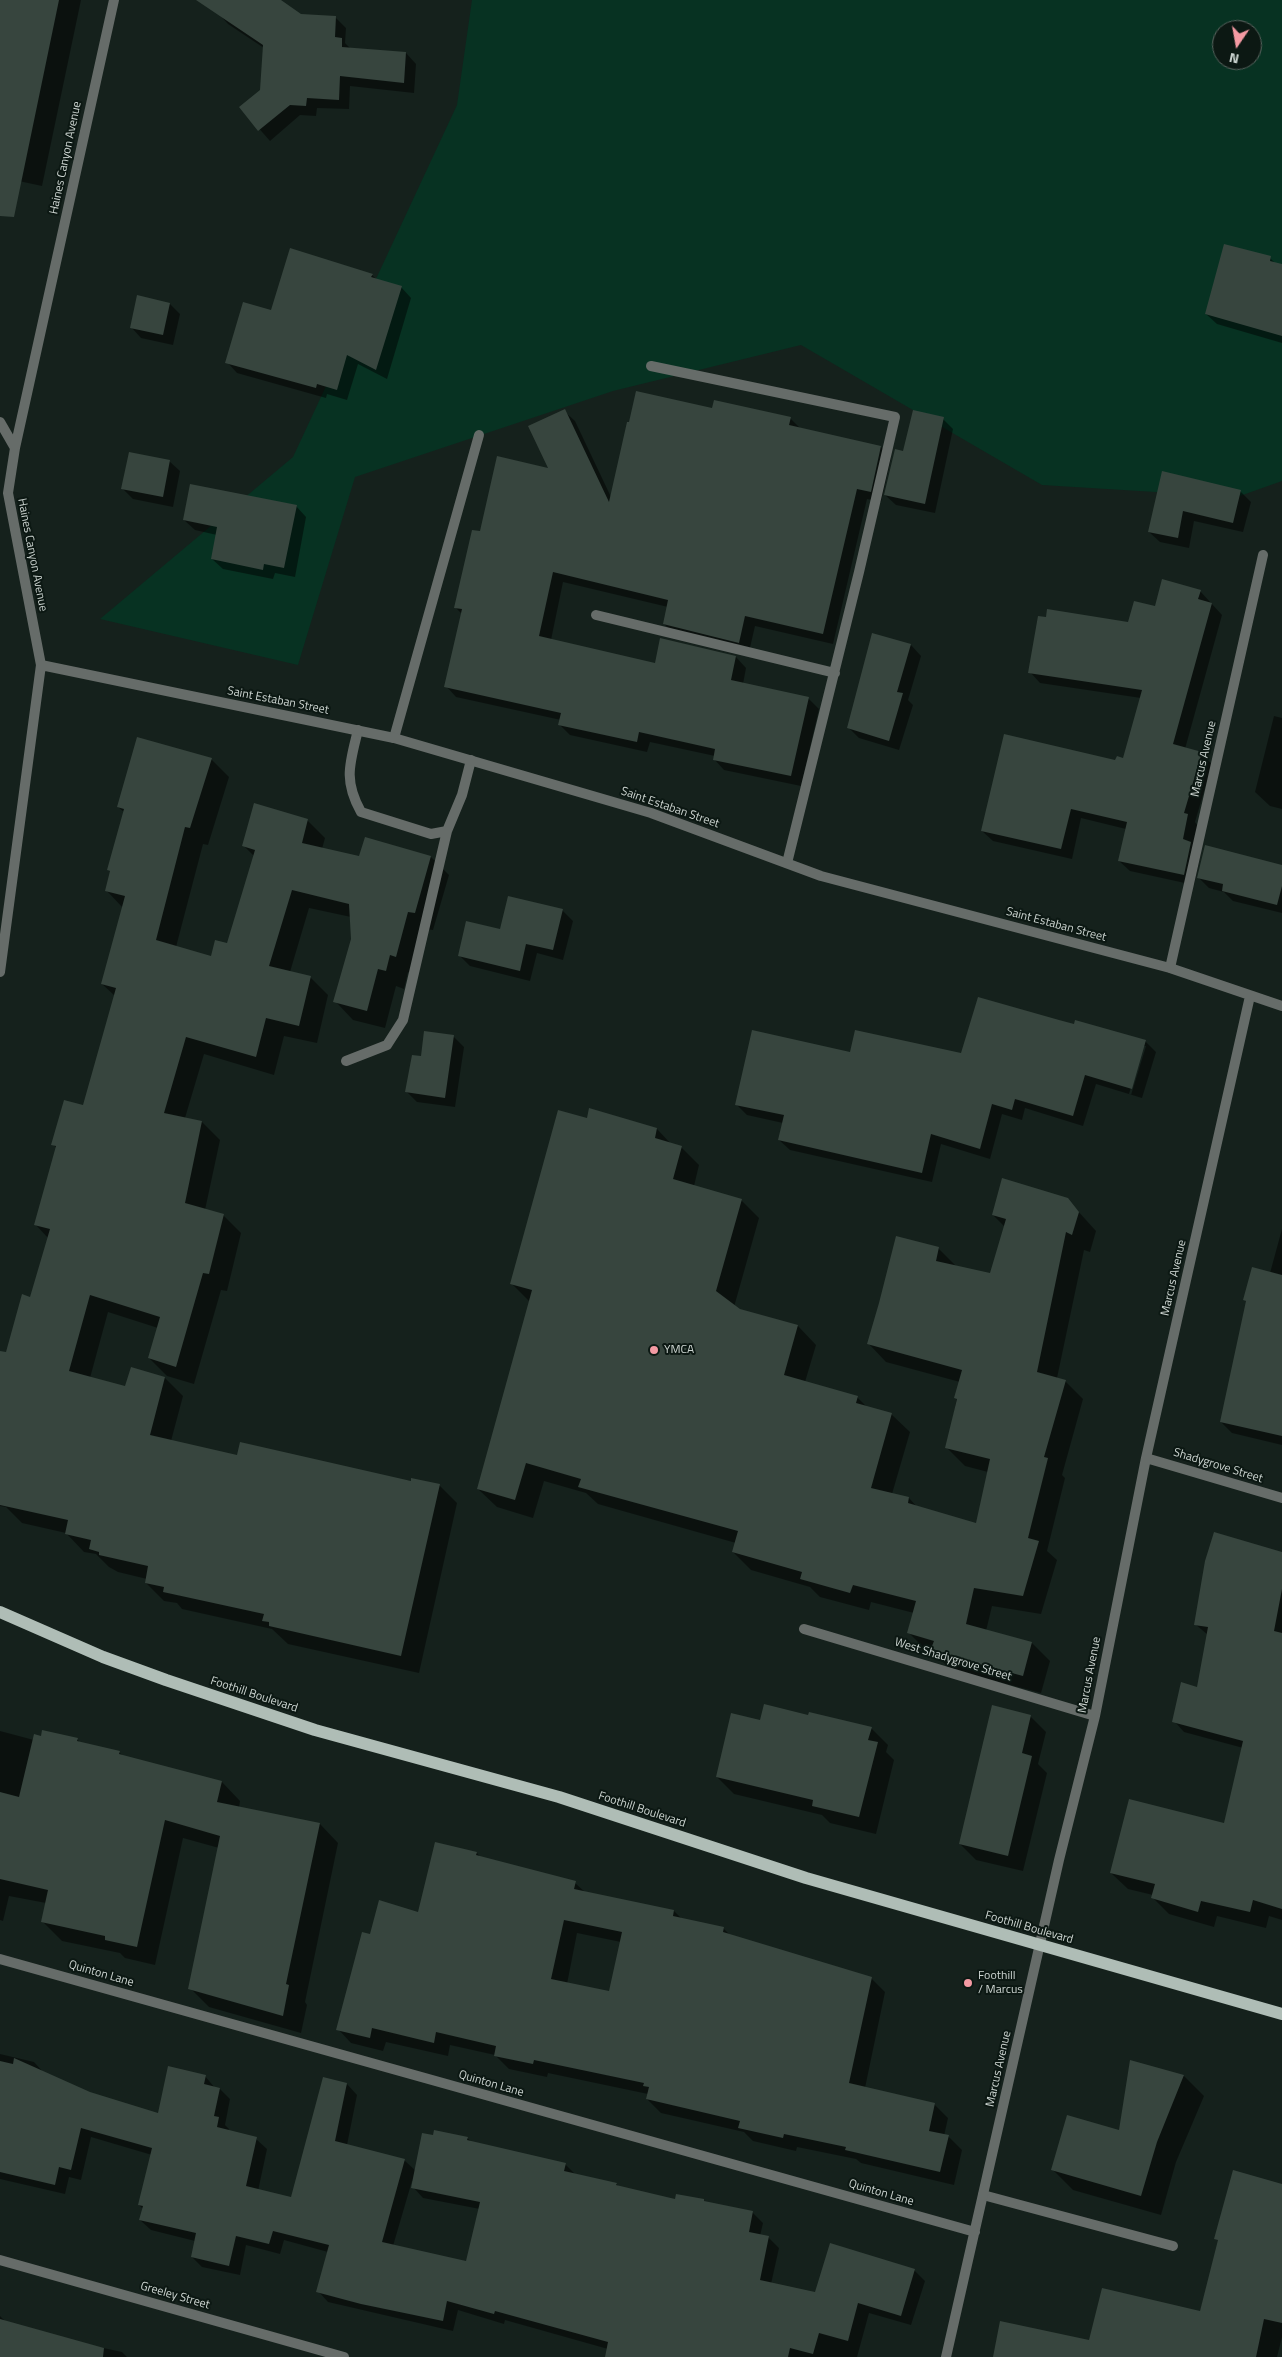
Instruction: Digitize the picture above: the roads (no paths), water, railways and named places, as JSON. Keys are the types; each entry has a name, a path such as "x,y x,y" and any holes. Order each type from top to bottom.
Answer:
{"main road":[{"name":"Foothill Boulevard","path":"0,1612 103,1657 315,1730 559,1798 806,1878 1282,2014"}],"street":[{"name":"Haines Canyon Avenue","path":"0,972 41,665 8,494 15,448 114,0"},
{"path":"652,366 895,417 835,673 787,863"},
{"path":"0,422 15,448"},
{"path":"394,738 479,435"},
{"name":"Marcus Avenue","path":"1170,968 1262,555"},
{"path":"596,615 835,673"},
{"name":"Saint Estaban Street","path":"41,665 394,738 651,813 821,876 1170,968 1282,1006"},
{"path":"358,730 349,769 351,795 361,812 431,834 447,832"},
{"path":"346,1061 387,1045 403,1020 447,832 462,795 471,760"},
{"name":"Marcus Avenue","path":"946,2357 1040,1945 1095,1716 1146,1458 1250,996"},
{"name":"Shadygrove Street","path":"1146,1458 1282,1498"},
{"name":"West Shadygrove Street","path":"804,1629 1095,1716"},
{"name":"Quinton Lane","path":"0,1959 976,2232"},
{"path":"984,2195 1173,2246"},
{"name":"Greeley Street","path":"0,2260 344,2357"}],"place":[{"name":"YMCA","path":"654,1350"},
{"name":"Foothill / Marcus","path":"968,1983"}]}
